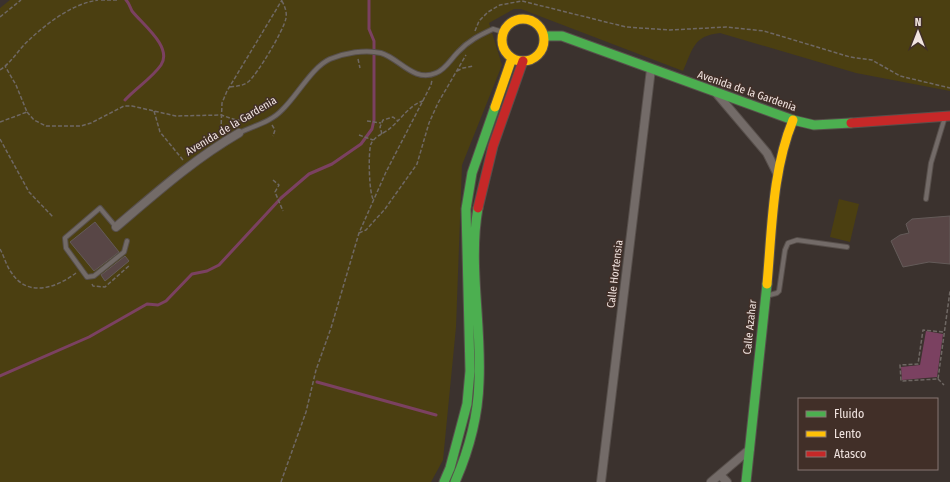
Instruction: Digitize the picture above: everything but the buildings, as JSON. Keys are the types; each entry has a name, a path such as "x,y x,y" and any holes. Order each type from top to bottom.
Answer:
{"street":[{"path":"525,19 538,24 544,36 544,43 538,55 533,59 523,61 512,58 503,47 503,32 512,22 525,19"},
{"name":"Avenida de la Gardenia","path":"544,36 562,36 716,94 793,120 814,125 948,116"},
{"path":"444,482 450,468 467,404 470,371 466,209 472,173 512,58"},
{"path":"455,482 472,430 478,404 480,372 475,234 479,198 488,162 523,61"},
{"name":"Calle Hortensia","path":"601,482 651,69"},
{"path":"716,94 767,153 778,175"},
{"name":"Calle Azahar","path":"746,482 778,175 785,140 793,120"},
{"name":"Avenida de la Gardenia","path":"116,227 188,166 210,150 239,133"},
{"path":"711,482 750,449"},
{"path":"720,475 727,482"}],"lane":[{"path":"432,74 447,66 458,52 474,38 493,29 503,32"},
{"name":"Avenida de la Gardenia","path":"239,133 267,121 282,111 314,72 329,60 356,52 366,51 382,53 412,72 425,76 432,74"},
{"path":"926,199 931,163 948,116"},
{"path":"116,227 100,208 69,233 65,238 66,248 80,269 87,277 94,276 124,252 127,241"},
{"path":"765,296 777,293 779,291 785,250 788,243 797,240 847,247"}],"path":[{"path":"0,17 21,0"},
{"path":"0,70 28,41 57,18 83,2 98,0"},
{"path":"101,0 117,0"},
{"path":"230,87 239,86 248,82 256,74 286,20 286,8 282,0"},
{"path":"221,130 222,103 282,0"},
{"path":"356,52 360,68"},
{"path":"5,66 16,85 27,112 34,120 46,126 70,127 91,123 124,106 132,106 176,116 221,114 236,120 267,121 274,127 273,136"},
{"path":"457,71 474,66"},
{"path":"281,482 306,412 316,370 331,328 359,233 431,85 432,74"},
{"path":"374,200 372,196 370,159 372,140 398,121 414,104 423,101"},
{"path":"154,111 160,132 188,166"},
{"path":"0,122 27,112"},
{"path":"368,121 380,123 389,117 398,121"},
{"path":"380,123 382,134"},
{"path":"359,135 372,140"},
{"path":"0,139 29,192 53,217"},
{"path":"273,180 279,185 275,192 283,211"},
{"path":"0,249 10,271 17,280 27,286 38,288 50,287 63,282 80,269"},
{"path":"87,277 93,286 104,287 130,265"},
{"path":"938,379 945,332 943,332 950,291"},
{"path":"943,332 923,330 918,364 900,365 901,381 938,379 944,385"}],"shaded area":[{"path":"10,0 950,0 950,91 856,73 720,33 704,37 695,45 683,71 521,9 514,9 489,23 502,65 462,165 456,327 443,460 431,482 0,482 0,8"},
{"path":"839,199 859,204 850,242 830,237"},
{"path":"926,331 943,334 937,377 902,380 901,367 920,365"}],"waterway":[{"path":"125,100 149,79 161,65 164,58 160,43 132,11 126,0"},
{"path":"0,376 89,337 147,304 158,305 166,301 192,274 207,271 219,265 281,198 309,174 332,164 361,144 372,129 374,120 374,41 369,29 369,0"},
{"path":"317,382 436,415"}],"traffic: fast":[{"path":"544,36 562,36 793,120 814,125 851,123"},
{"path":"444,482 450,468 467,404 470,371 466,209 472,173 495,107"},
{"path":"455,482 465,458 477,408 479,382 479,338 474,251 478,208"},
{"path":"746,482 767,284"}],"traffic: slow":[{"path":"519,19 527,19 535,22 541,28 544,40 541,52 535,58 527,61 519,61 511,58 505,52 502,44 502,36 505,28 511,22 519,19"},
{"path":"495,107 512,58"},
{"path":"767,284 777,180 786,139 793,120"}],"traffic: jam":[{"path":"478,208 493,146 523,61"},
{"path":"851,123 950,116"}]}
